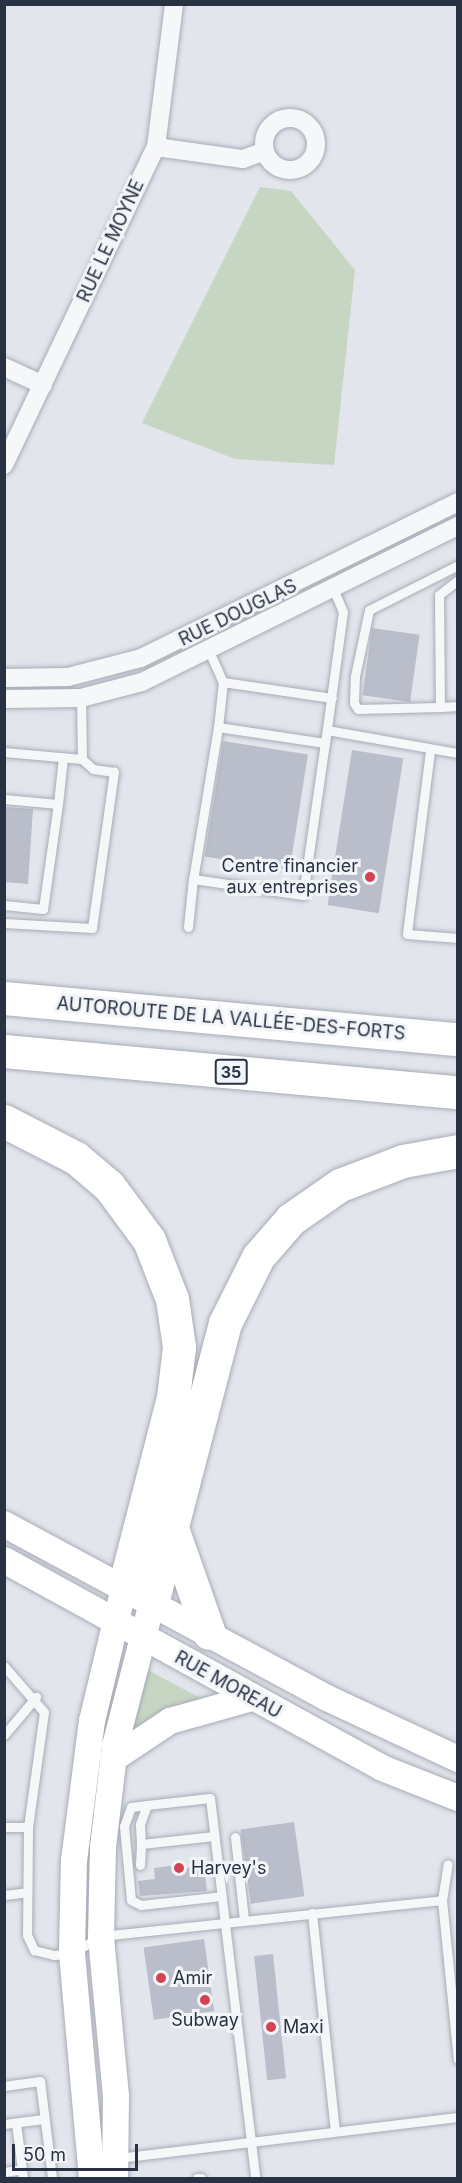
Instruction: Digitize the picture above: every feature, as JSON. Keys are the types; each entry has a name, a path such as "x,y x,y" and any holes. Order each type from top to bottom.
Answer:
{"highway":[{"name":"AUTOROUTE DE LA VALLÉE-DES-FORTS","path":"4,999 458,1039"},
{"name":"35","path":"4,1051 458,1092"},
{"path":"4,1121 76,1158 121,1199 155,1252 172,1299 178,1347 173,1397 138,1595"},
{"path":"138,1595 173,1531 225,1323 263,1250 298,1213 340,1185 403,1161 458,1151"},
{"path":"173,1531 209,1633"}],"street":[{"name":"RUE LE MOYNE","path":"4,465 156,147 174,4"},
{"path":"156,147 243,159 265,151"},
{"path":"4,367 43,385"},
{"name":"RUE DOUGLAS","path":"4,678 68,678 141,658 458,502"},
{"name":"RUE DOUGLAS","path":"4,699 81,698 142,682 209,651 458,526"},
{"name":"RUE MOREAU","path":"4,1524 378,1725 458,1760"},
{"name":"RUE MOREAU","path":"4,1560 382,1768 458,1798"},
{"path":"102,2169 72,1953 81,1787 116,1622 138,1595"},
{"path":"102,2169 116,2096 101,1936 113,1759 142,1637 138,1595"},
{"path":"113,1759 171,1721 252,1698"}],"lane":[{"path":"458,565 369,610 356,676 354,703 358,709 458,706"},
{"path":"440,707 439,595 458,580"},
{"path":"193,879 303,895 343,612 333,588"},
{"path":"188,927 193,879 224,682 209,651"},
{"path":"224,682 332,698"},
{"path":"81,698 82,759"},
{"path":"218,727 325,742"},
{"path":"327,730 417,744 430,752 458,753"},
{"path":"4,752 82,759 93,770 114,772 92,928 4,923"},
{"path":"430,752 407,934 458,938"},
{"path":"4,905 43,909 63,757"},
{"path":"4,798 58,804"},
{"path":"4,1666 36,1697 45,1720 28,1827 27,1935 34,1950 46,1955 72,1953 101,1936 442,1900"},
{"path":"4,1736 36,1697"},
{"path":"222,1896 141,1905 131,1900 124,1826 131,1807 210,1798 214,1836 222,1896 255,2178"},
{"path":"140,1865 140,1824 147,1805"},
{"path":"4,1827 28,1827"},
{"path":"141,1844 214,1836"},
{"path":"235,1837 244,1920"},
{"path":"448,1863 442,1900 458,2059"},
{"path":"4,1895 27,1892"},
{"path":"312,1913 334,2131"},
{"path":"4,2086 40,2081 52,2178"},
{"path":"102,2169 251,2140 458,2117"},
{"path":"4,2124 45,2119"},
{"path":"4,2172 22,2174 16,2123"}],"green space":[{"path":"260,187 291,191 355,270 334,465 235,459 142,423"},
{"path":"146,1669 204,1700 131,1733"}],"building":[{"path":"372,628 420,635 410,702 363,695"},
{"path":"223,741 308,754 290,870 205,857"},
{"path":"352,750 403,758 379,913 327,905"},
{"path":"4,807 33,809 28,884 4,882"},
{"path":"294,1822 304,1896 251,1904 241,1830"},
{"path":"185,1864 186,1868 204,1866 207,1891 140,1896 138,1881 155,1879 154,1868"},
{"path":"204,1939 214,2011 154,2020 144,1947"},
{"path":"273,1954 286,2078 267,2080 254,1956"}],"place":[{"name":"Centre financier aux entreprises","path":"370,877"},
{"name":"Harvey's","path":"179,1868"},
{"name":"Amir","path":"161,1978"},
{"name":"Subway","path":"205,2000"},
{"name":"Maxi","path":"271,2027"}]}
